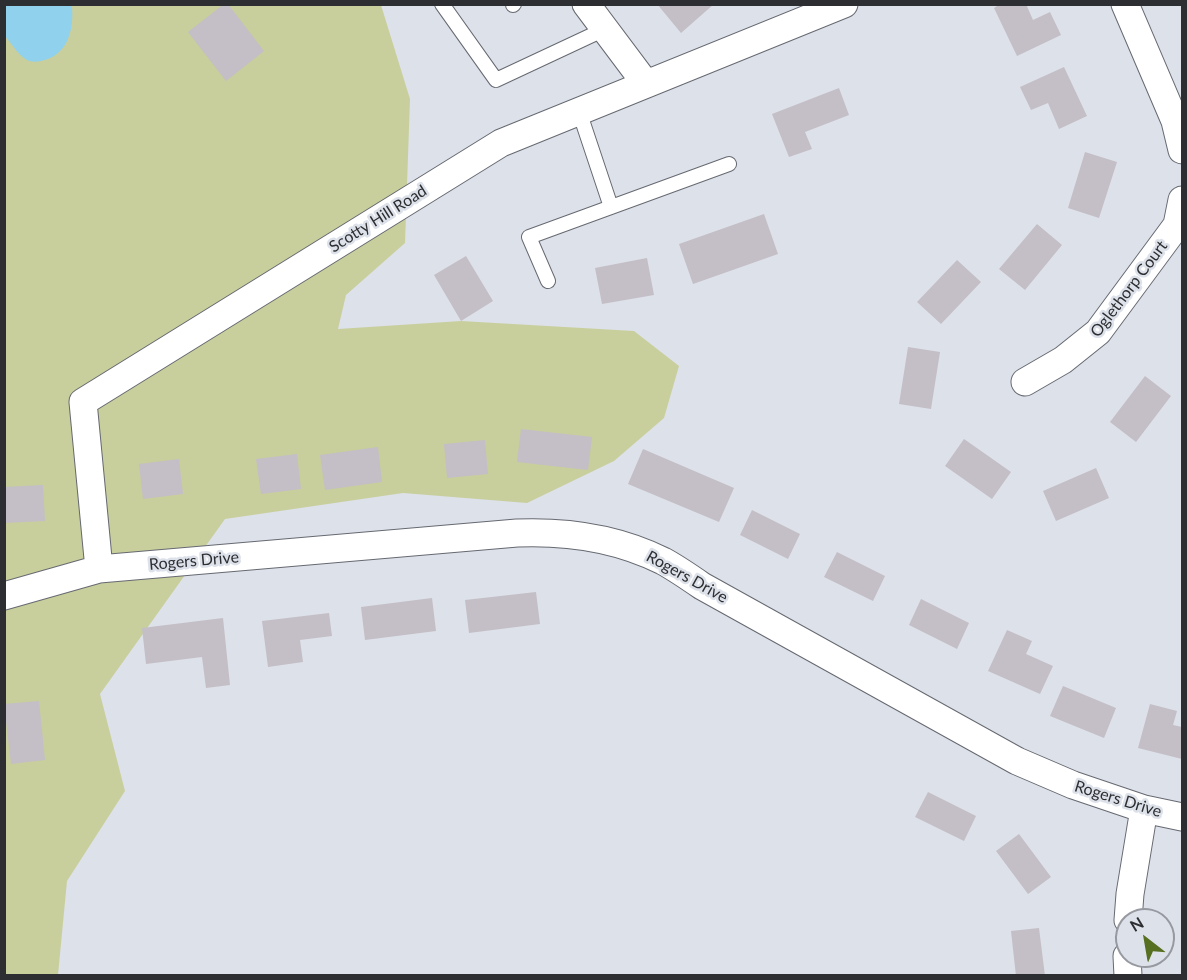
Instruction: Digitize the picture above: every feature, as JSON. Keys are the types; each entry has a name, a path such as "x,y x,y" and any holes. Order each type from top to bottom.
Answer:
{"street":[{"path":"586,4 646,84"},
{"name":"Scotty Hill Road","path":"99,569 83,402 501,143 844,4"},
{"path":"1125,4 1175,121 1182,150"},
{"name":"Oglethorp Court","path":"1025,382 1062,360 1098,332 1177,225 1182,200"},
{"name":"Rogers Drive","path":"4,596 99,569 517,533 548,532 608,540 637,549 664,562 702,586 1017,761 1072,785 1144,808 1182,817"},
{"path":"1129,908 1144,808"}],"lane":[{"path":"442,4 496,80 605,29"},
{"path":"579,111 611,207"},
{"path":"548,281 529,237 729,164"}],"green space":[{"path":"5,5 381,5 410,99 405,243 346,295 338,329 461,321 634,331 679,366 664,418 614,461 527,503 403,493 225,519 100,694 125,791 67,881 58,975 5,976"}],"water":[{"path":"5,5 70,5 72,25 67,41 57,54 50,58 37,62 27,60 5,36"}],"building":[{"path":"224,4 228,4 264,51 226,81 188,32"},
{"path":"657,4 714,4 681,33"},
{"path":"1000,4 1026,4 1033,20 1050,12 1061,35 1017,56 994,8"},
{"path":"1064,67 1087,116 1059,129 1048,103 1031,110 1020,87"},
{"path":"839,88 849,115 805,132 812,149 789,157 772,114"},
{"path":"1085,152 1117,162 1099,218 1068,208"},
{"path":"764,214 778,254 693,284 679,244"},
{"path":"1037,224 1062,245 1025,290 999,269"},
{"path":"466,256 493,301 461,321 434,275"},
{"path":"647,258 654,295 602,304 595,268"},
{"path":"957,260 981,282 941,324 917,302"},
{"path":"908,347 940,352 931,409 899,404"},
{"path":"1145,376 1171,396 1136,442 1110,422"},
{"path":"521,429 592,437 588,470 517,462"},
{"path":"964,439 1011,472 992,499 945,466"},
{"path":"485,440 488,474 447,478 444,444"},
{"path":"378,447 382,482 325,490 320,455"},
{"path":"643,449 734,488 719,522 628,484"},
{"path":"297,454 301,489 261,494 256,459"},
{"path":"179,459 183,494 143,499 139,464"},
{"path":"1096,468 1109,498 1056,521 1043,491"},
{"path":"43,485 45,521 4,523 4,487"},
{"path":"752,510 800,534 788,559 740,535"},
{"path":"837,552 885,576 873,601 824,577"},
{"path":"536,592 540,624 469,633 465,600"},
{"path":"432,598 436,631 365,640 361,607"},
{"path":"921,599 969,623 957,649 909,625"},
{"path":"329,613 332,636 300,640 303,662 268,667 262,621"},
{"path":"223,618 230,685 206,688 202,657 146,664 142,628"},
{"path":"1007,630 1032,641 1026,654 1053,666 1040,694 988,671"},
{"path":"1063,686 1116,708 1104,738 1050,716"},
{"path":"39,701 45,760 11,764 4,704"},
{"path":"1150,704 1177,711 1173,725 1182,727 1182,759 1138,748"},
{"path":"928,792 976,816 964,841 915,817"},
{"path":"1019,834 1051,877 1028,894 996,851"},
{"path":"1039,928 1045,976 1016,976 1011,931"}]}
